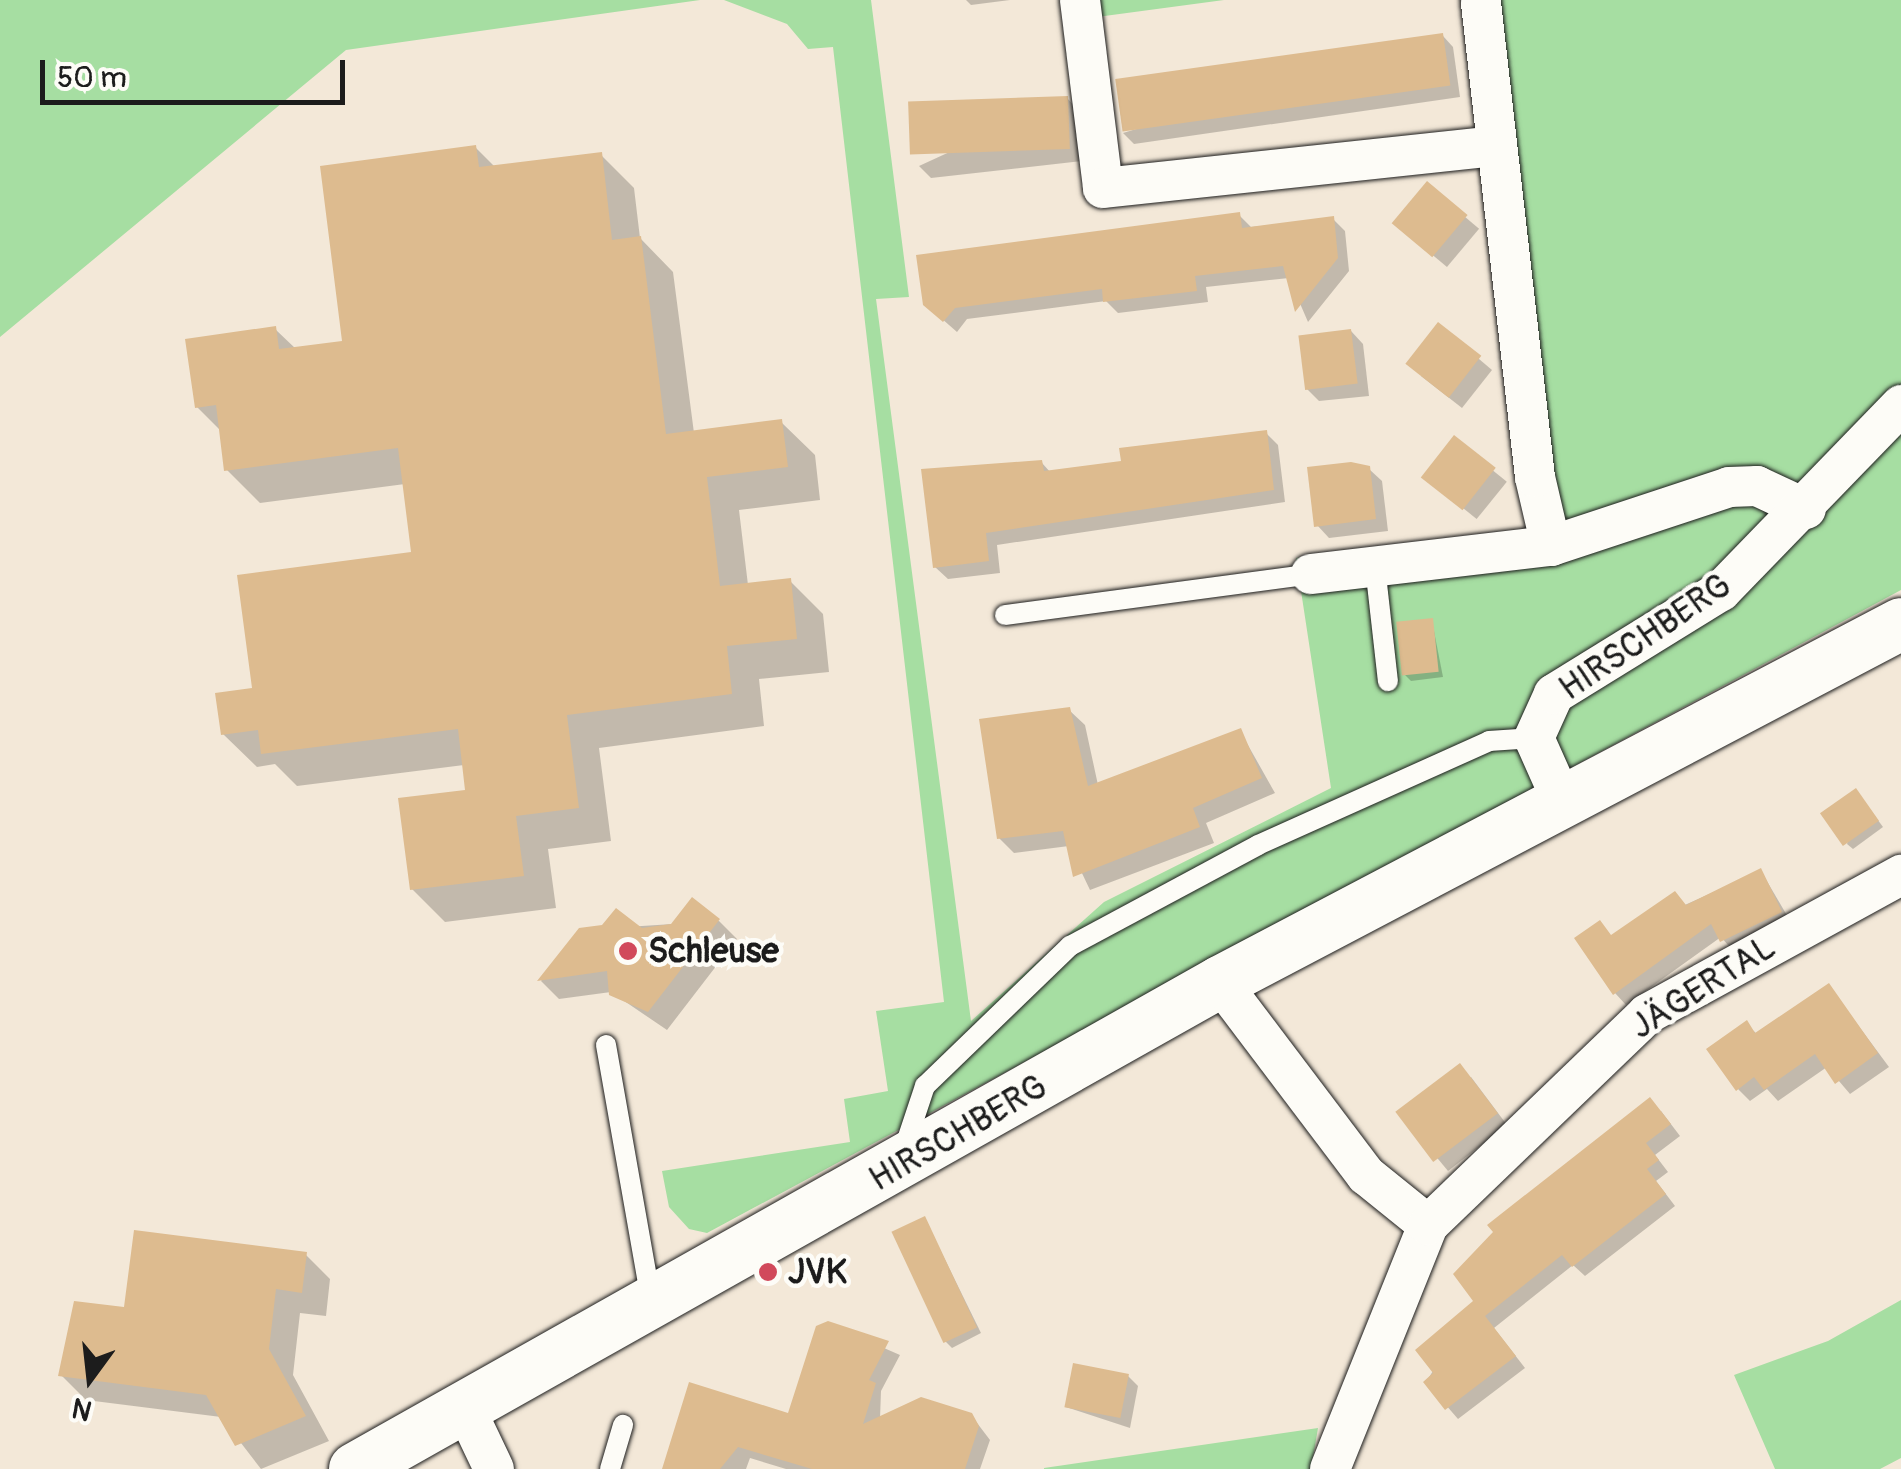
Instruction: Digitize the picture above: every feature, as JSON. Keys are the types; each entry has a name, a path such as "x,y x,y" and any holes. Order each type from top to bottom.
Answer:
{"street":[{"path":"1080,0 1103,188 1496,146"},
{"path":"1480,0 1551,546"},
{"name":"HIRSCHBERG","path":"1563,803 1534,738 1554,694 1721,590 1806,509 1901,405"},
{"path":"1312,574 1551,546 1729,487 1757,486 1806,509"},
{"name":"HIRSCHBERG","path":"355,1469 899,1168 1220,982 1901,624"},
{"name":"JÄGERTAL","path":"1428,1225 1646,1014 1901,875"},
{"path":"1220,982 1366,1175 1428,1225 1330,1469"},
{"path":"466,1410 494,1469"}],"lane":[{"path":"1375,566 1388,681"},
{"path":"1005,615 1312,574"},
{"path":"899,1168 925,1086 1070,946 1258,845 1489,742 1534,738"},
{"path":"606,1046 651,1303"},
{"path":"610,1469 623,1425"}],"green space":[{"path":"0,0 700,0 346,50 0,337"},
{"path":"724,0 871,0 909,297 876,299 971,1021 1104,902 1331,788 1296,558 1527,529 1463,0 1901,0 1901,590 707,1233 689,1229 669,1207 662,1171 850,1142 844,1099 888,1091 876,1011 944,1002 833,47 808,49 787,24"},
{"path":"1095,0 1224,0 1097,17"},
{"path":"1901,1300 1901,1458 1880,1469 1775,1469 1734,1375 1828,1341"},
{"path":"1318,1428 1311,1469 1044,1469 1044,1468"}],"building":[{"path":"1443,33 1450,85 1123,132 1115,79"},
{"path":"1068,96 1070,149 910,155 908,102"},
{"path":"476,145 479,167 602,152 612,240 641,236 666,434 782,419 788,467 707,477 720,586 791,578 797,639 727,646 732,694 567,715 579,808 516,816 524,876 410,890 398,798 465,790 458,729 261,754 258,730 221,735 215,693 252,688 237,575 411,552 398,448 224,471 216,405 195,408 185,339 276,326 279,349 342,341 320,166"},
{"path":"1427,181 1468,215 1432,257 1392,223"},
{"path":"1240,212 1242,228 1334,216 1338,258 1295,312 1283,266 1195,276 1197,291 1103,302 1102,289 955,308 943,322 923,305 916,255"},
{"path":"1438,322 1481,356 1449,398 1405,364"},
{"path":"1351,329 1358,384 1305,390 1298,335"},
{"path":"1267,430 1274,490 986,533 989,561 933,568 921,469 1042,460 1044,471 1121,461 1119,448"},
{"path":"1454,435 1496,468 1463,510 1421,478"},
{"path":"1351,462 1370,466 1376,519 1314,527 1307,467"},
{"path":"1433,618 1439,672 1402,676 1396,622"},
{"path":"1070,707 1088,786 1241,728 1262,778 1193,808 1200,827 1073,877 1063,831 997,839 979,719"},
{"path":"1856,788 1879,821 1843,846 1820,813"},
{"path":"1761,868 1782,912 1720,942 1711,924 1613,995 1574,938 1600,920 1611,935 1675,891 1686,905"},
{"name":"Schleuse","path":"692,897 720,919 648,1012 609,995 607,971 537,981 579,928 602,925 616,908 642,928 671,924"},
{"path":"1829,983 1878,1053 1835,1084 1815,1054 1764,1090 1754,1077 1736,1091 1706,1049 1747,1020 1755,1033"},
{"path":"1460,1063 1498,1113 1433,1162 1395,1112"},
{"path":"1650,1097 1671,1124 1646,1143 1659,1160 1647,1169 1666,1194 1572,1267 1562,1255 1485,1316 1516,1356 1445,1410 1423,1382 1433,1373 1415,1350 1473,1301 1453,1274 1493,1232 1487,1225"},
{"path":"925,1216 977,1327 943,1343 891,1232"},
{"path":"134,1230 307,1252 302,1293 276,1289 269,1349 306,1416 235,1446 206,1395 58,1376 74,1301 124,1307"},
{"path":"828,1321 889,1341 869,1380 876,1383 863,1424 921,1397 972,1413 979,1426 965,1469 812,1469 738,1447 720,1469 662,1469 689,1382 788,1413 816,1326"},
{"path":"1073,1363 1129,1374 1120,1418 1064,1407"}],"place":[{"name":"Schleuse","path":"628,951"},
{"name":"JVK","path":"768,1272"}]}
